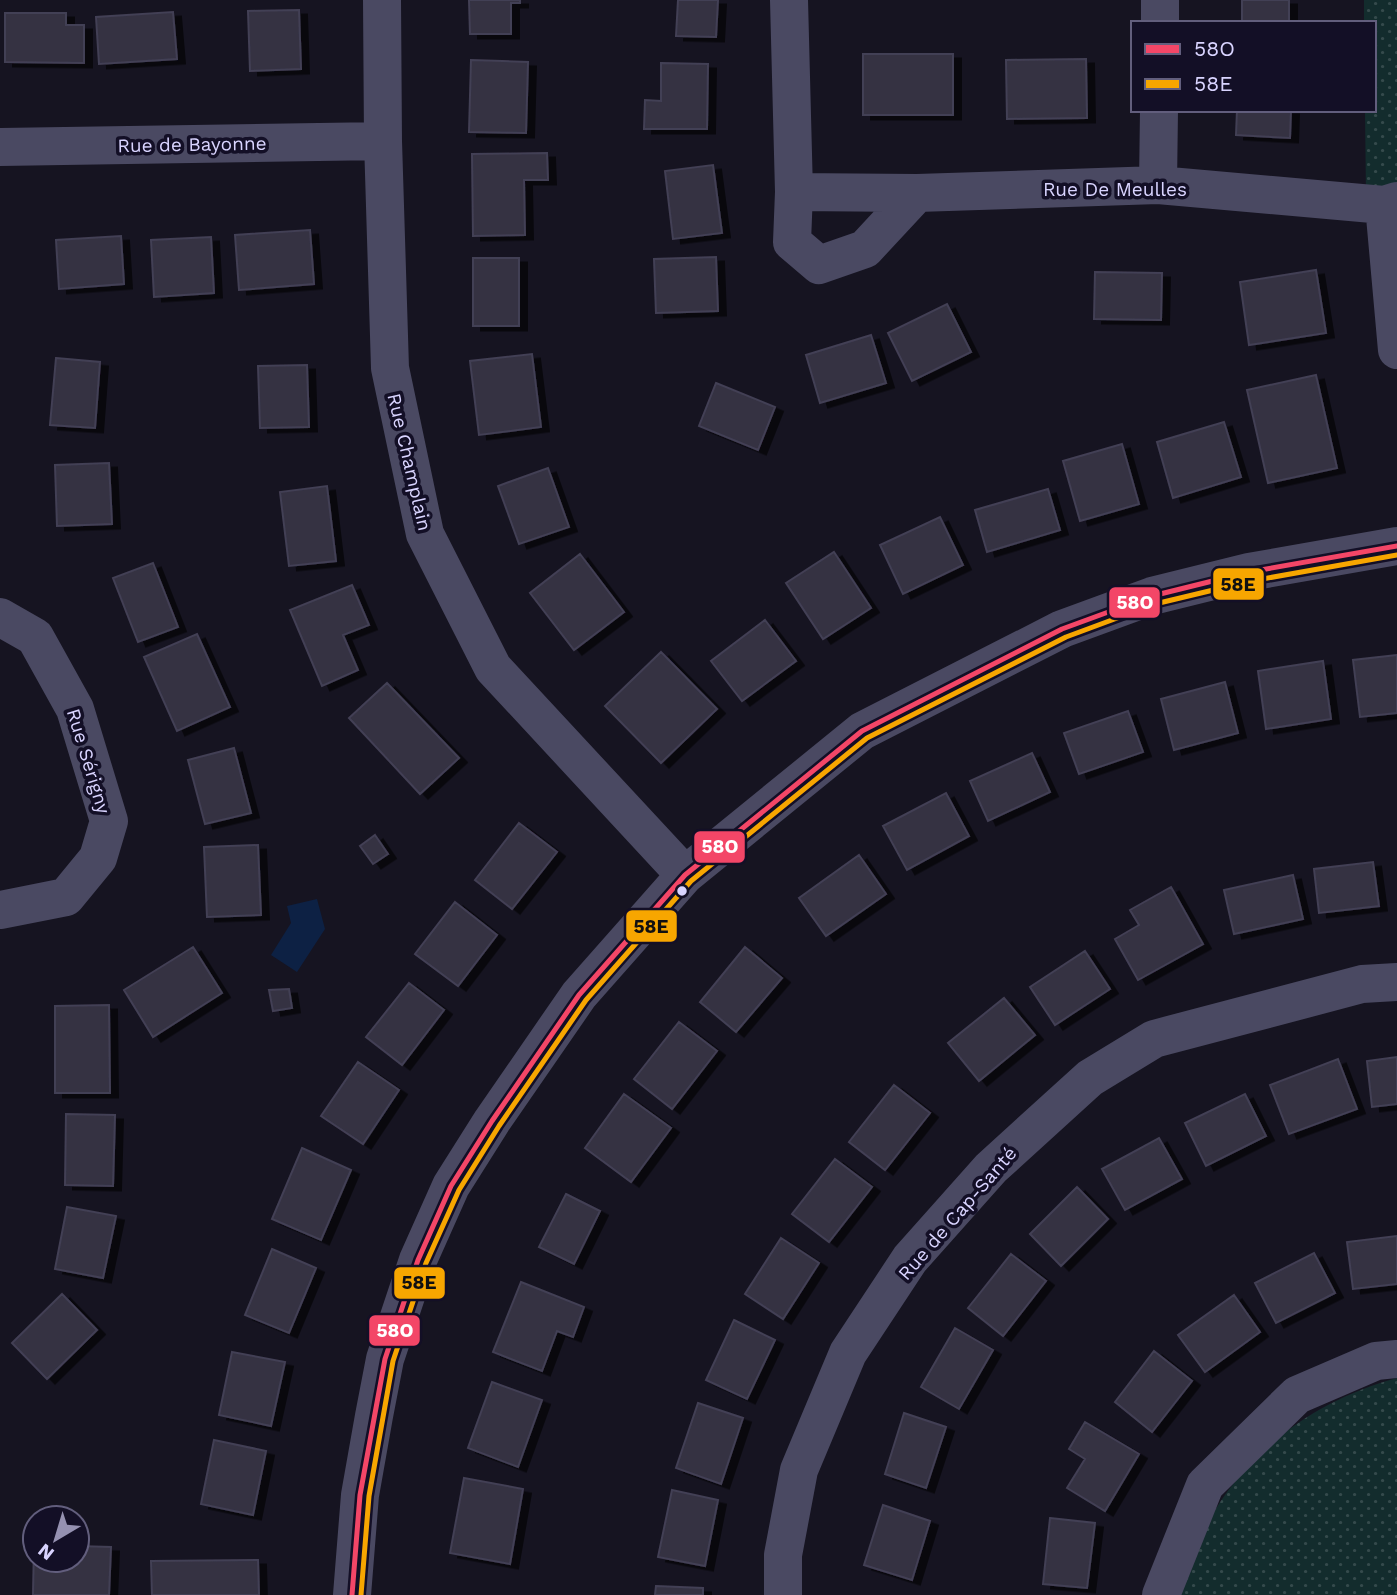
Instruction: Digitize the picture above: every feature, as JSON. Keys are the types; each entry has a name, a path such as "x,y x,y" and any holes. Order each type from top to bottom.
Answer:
{"street":[{"name":"Rue Champlain","path":"382,0 390,368 425,534 494,668 685,875"},
{"path":"789,0 792,243 819,265 865,249 916,193"},
{"path":"1160,0 1160,21"},
{"path":"1158,185 1159,112"},
{"name":"Rue de Bayonne","path":"0,148 383,141"},
{"name":"Rue De Meulles","path":"793,192 916,193 1158,185 1390,203"},
{"path":"1390,203 1397,350"},
{"path":"352,1595 360,1495 385,1359 418,1260 451,1186 492,1121 579,995 685,875 862,731 1062,629 1152,596 1249,572 1397,546"},
{"name":"Rue Sérigny","path":"0,617 35,637 75,709 108,821 98,858 66,897 0,910"},
{"name":"Rue de Cap-Santé","path":"783,1595 783,1555 799,1470 848,1353 910,1259 991,1168 1090,1078 1154,1039 1362,984 1397,982"},
{"path":"1161,1595 1205,1485 1297,1395 1376,1361 1397,1359"}],"green space":[{"path":"1364,0 1397,0 1397,185 1366,195 1365,112 1376,112 1376,21 1364,21"},
{"path":"1397,1378 1397,1595 1180,1595 1199,1541 1218,1505 1258,1456 1308,1416 1366,1388"}],"water":[{"path":"317,899 325,929 297,972 271,955 291,923 287,906"}],"building":[{"path":"469,0 520,0 520,3 511,3 511,34 470,34"},
{"path":"678,0 718,0 716,37 676,36"},
{"path":"1242,0 1289,0 1289,21 1242,21"},
{"path":"299,10 301,69 250,71 248,11"},
{"path":"173,12 177,59 99,64 96,17"},
{"path":"5,13 66,13 66,25 84,25 84,63 5,62"},
{"path":"863,54 953,54 953,115 863,115"},
{"path":"1086,59 1087,118 1007,119 1006,60"},
{"path":"471,60 528,62 526,133 469,132"},
{"path":"661,63 708,64 707,129 644,129 645,100 661,101"},
{"path":"1237,112 1291,112 1290,138 1236,135"},
{"path":"547,153 548,180 524,180 525,235 473,236 472,154"},
{"path":"713,165 722,233 673,239 665,171"},
{"path":"310,230 314,284 239,290 235,235"},
{"path":"121,236 124,284 59,289 56,240"},
{"path":"211,237 214,293 154,297 151,240"},
{"path":"716,257 718,311 656,313 654,259"},
{"path":"473,258 519,258 519,326 473,326"},
{"path":"1316,270 1326,333 1249,345 1240,282"},
{"path":"1095,272 1162,273 1161,320 1094,319"},
{"path":"947,304 971,352 912,381 888,333"},
{"path":"871,335 886,383 820,403 806,355"},
{"path":"532,354 541,427 479,435 470,361"},
{"path":"56,358 100,362 95,428 50,425"},
{"path":"307,365 309,427 260,428 258,366"},
{"path":"1316,375 1337,468 1268,483 1247,390"},
{"path":"716,383 775,407 758,450 699,426"},
{"path":"1224,422 1241,477 1173,498 1157,442"},
{"path":"1122,444 1139,504 1080,521 1063,461"},
{"path":"109,463 112,524 57,526 55,465"},
{"path":"548,468 569,527 519,544 498,486"},
{"path":"327,486 336,561 289,566 280,492"},
{"path":"1048,489 1060,530 987,552 975,510"},
{"path":"940,517 963,565 903,594 880,545"},
{"path":"834,552 871,608 823,639 786,583"},
{"path":"580,554 624,612 574,650 530,593"},
{"path":"153,563 178,627 138,642 113,578"},
{"path":"352,585 369,625 343,635 358,670 322,686 290,610"},
{"path":"765,620 796,661 742,701 711,661"},
{"path":"197,634 230,707 177,731 144,657"},
{"path":"661,652 717,709 661,763 605,706"},
{"path":"1397,655 1397,713 1360,717 1353,660"},
{"path":"1323,661 1331,719 1266,729 1258,671"},
{"path":"1225,682 1238,733 1174,750 1161,699"},
{"path":"387,683 459,758 420,794 349,718"},
{"path":"1128,711 1143,752 1079,774 1064,733"},
{"path":"234,748 251,813 205,824 188,760"},
{"path":"1032,753 1050,792 988,821 970,781"},
{"path":"946,793 969,836 907,870 883,826"},
{"path":"519,823 557,852 512,909 475,880"},
{"path":"375,835 388,854 373,864 360,846"},
{"path":"258,845 261,915 207,917 204,847"},
{"path":"859,855 886,894 826,936 799,898"},
{"path":"1373,862 1379,906 1319,913 1314,869"},
{"path":"1293,875 1303,919 1234,934 1224,890"},
{"path":"1171,887 1203,944 1138,980 1115,939 1139,925 1130,910"},
{"path":"455,902 497,935 458,986 415,954"},
{"path":"193,947 222,993 153,1037 124,990"},
{"path":"745,947 782,978 736,1032 700,1002"},
{"path":"1085,951 1110,989 1055,1025 1030,987"},
{"path":"409,983 444,1010 402,1065 366,1037"},
{"path":"289,989 292,1008 273,1011 269,990"},
{"path":"1004,998 1035,1035 979,1081 948,1043"},
{"path":"109,1005 110,1093 55,1093 55,1006"},
{"path":"679,1022 717,1051 672,1109 634,1079"},
{"path":"1397,1057 1397,1104 1372,1107 1367,1061"},
{"path":"1338,1059 1357,1109 1289,1134 1270,1085"},
{"path":"358,1062 399,1090 363,1144 321,1116"},
{"path":"894,1085 930,1113 885,1170 849,1142"},
{"path":"624,1094 671,1128 631,1182 585,1148"},
{"path":"1245,1094 1266,1136 1206,1166 1185,1123"},
{"path":"66,1114 115,1115 113,1186 65,1185"},
{"path":"1159,1138 1182,1179 1125,1210 1102,1169"},
{"path":"302,1148 351,1170 321,1240 272,1219"},
{"path":"835,1159 872,1187 829,1242 792,1214"},
{"path":"1077,1187 1108,1219 1061,1266 1030,1234"},
{"path":"566,1194 600,1211 574,1264 539,1247"},
{"path":"67,1207 116,1216 103,1278 55,1269"},
{"path":"1397,1236 1397,1284 1353,1289 1347,1242"},
{"path":"781,1238 819,1263 783,1319 745,1294"},
{"path":"272,1249 316,1268 289,1333 245,1315"},
{"path":"1314,1253 1335,1293 1276,1323 1255,1283"},
{"path":"1011,1254 1046,1281 1003,1336 968,1308"},
{"path":"521,1282 584,1307 573,1337 557,1331 542,1371 493,1352"},
{"path":"62,1294 97,1330 47,1379 12,1343"},
{"path":"1234,1295 1260,1332 1205,1372 1178,1335"},
{"path":"734,1320 775,1340 747,1399 706,1380"},
{"path":"955,1328 993,1350 959,1409 921,1387"},
{"path":"1154,1351 1192,1381 1152,1432 1115,1402"},
{"path":"232,1352 285,1362 271,1426 219,1415"},
{"path":"492,1382 542,1400 518,1467 468,1448"},
{"path":"698,1403 743,1418 721,1484 676,1468"},
{"path":"904,1413 946,1427 926,1488 885,1474"},
{"path":"1085,1422 1139,1454 1105,1511 1067,1488 1085,1459 1069,1449"},
{"path":"214,1440 266,1451 253,1515 201,1504"},
{"path":"464,1478 523,1489 510,1564 450,1553"},
{"path":"672,1490 718,1500 705,1566 658,1557"},
{"path":"883,1505 930,1521 912,1580 864,1565"},
{"path":"1050,1518 1095,1523 1087,1588 1043,1584"},
{"path":"91,1546 111,1547 109,1595 33,1595 33,1574 91,1574"},
{"path":"258,1560 259,1595 152,1595 151,1561"},
{"path":"656,1586 703,1588 703,1595 655,1595"}],"transit line":[{"name":"58O","path":"352,1595 360,1495 385,1359 418,1260 451,1186 492,1121 579,995 685,875 862,731 1062,629 1152,596 1249,572 1397,546"},
{"name":"58E","path":"361,1595 369,1496 393,1361 426,1263 459,1190 499,1126 586,1000 691,881 867,738 1066,637 1155,604 1251,581 1397,555"}]}
